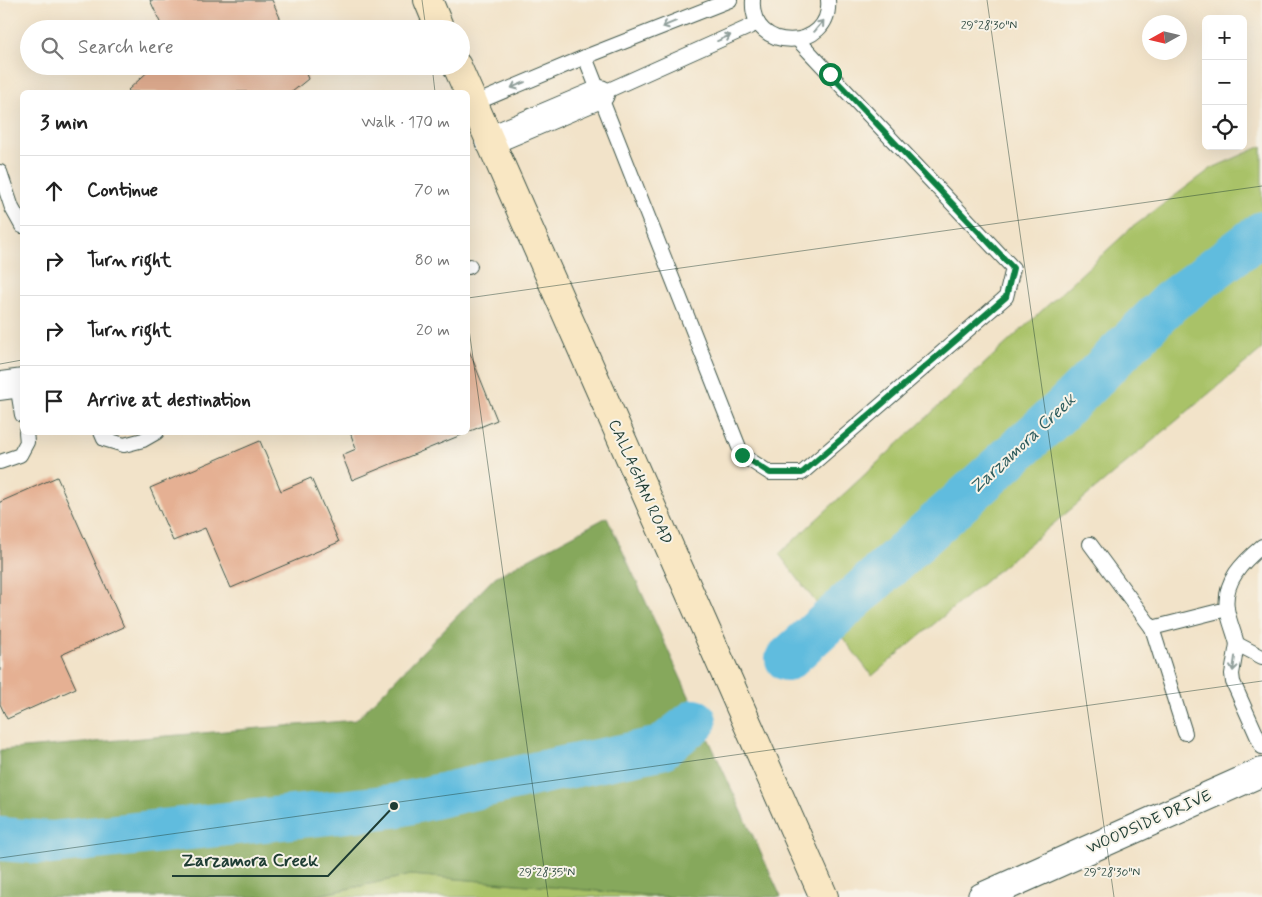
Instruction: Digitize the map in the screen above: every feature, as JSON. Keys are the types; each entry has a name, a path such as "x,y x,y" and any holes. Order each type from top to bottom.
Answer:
{"main road":[{"path":"428,0 436,20"},
{"name":"CALLAGHAN ROAD","path":"460,75 466,90"},
{"name":"CALLAGHAN ROAD","path":"470,102 478,124 824,897"}],"street":[{"path":"478,124 600,94"},
{"name":"WOODSIDE DRIVE","path":"982,897 1262,772"}],"lane":[{"path":"478,124 584,57 730,0"},
{"path":"753,0 752,6 758,23 773,37 785,41 798,40 810,36 819,28 826,17 828,0"},
{"path":"600,94 758,23"},
{"path":"584,57 742,455 770,473 802,473 1006,297 1013,268 798,40"},
{"path":"0,172 12,208 20,222"},
{"path":"13,384 20,408"},
{"path":"0,462 20,455 28,442 27,435"},
{"path":"102,435 104,439 124,445 143,440 152,435"},
{"path":"1090,544 1152,628 1185,733"},
{"path":"1262,546 1243,562 1232,580 1227,595 1227,609 1237,644 1232,674 1233,682 1262,747"},
{"path":"1152,628 1227,609"},
{"path":"1237,644 1262,657"}],"green space":[{"path":"1262,146 1262,349 872,676 779,554 1130,229 1212,168"},
{"path":"607,517 781,897 668,897 411,875 309,897 0,897 0,750 356,720 495,577"},
{"path":"411,875 668,897 312,897"}],"building":[{"path":"150,0 272,0 281,20 159,20"},
{"path":"144,75 306,75 308,79 294,90 128,90"},
{"path":"470,353 497,420 470,431"},
{"path":"351,435 461,435 352,480 342,455 356,449"},
{"path":"260,441 281,491 311,478 339,542 231,588 205,528 173,541 150,488"},
{"path":"57,477 124,627 61,655 76,688 7,719 0,704 0,502"}],"waterway":[{"name":"Zarzamora Creek","path":"787,659 1062,410 1170,302 1262,233"},
{"name":"Zarzamora Creek","path":"0,839 51,843 394,806 543,772 661,748 695,721"}],"place":[{"name":"Zarzamora Creek","path":"394,806"}],"route":[{"path":"742,455 770,473 802,473 1006,297 1013,268 830,74"}]}
